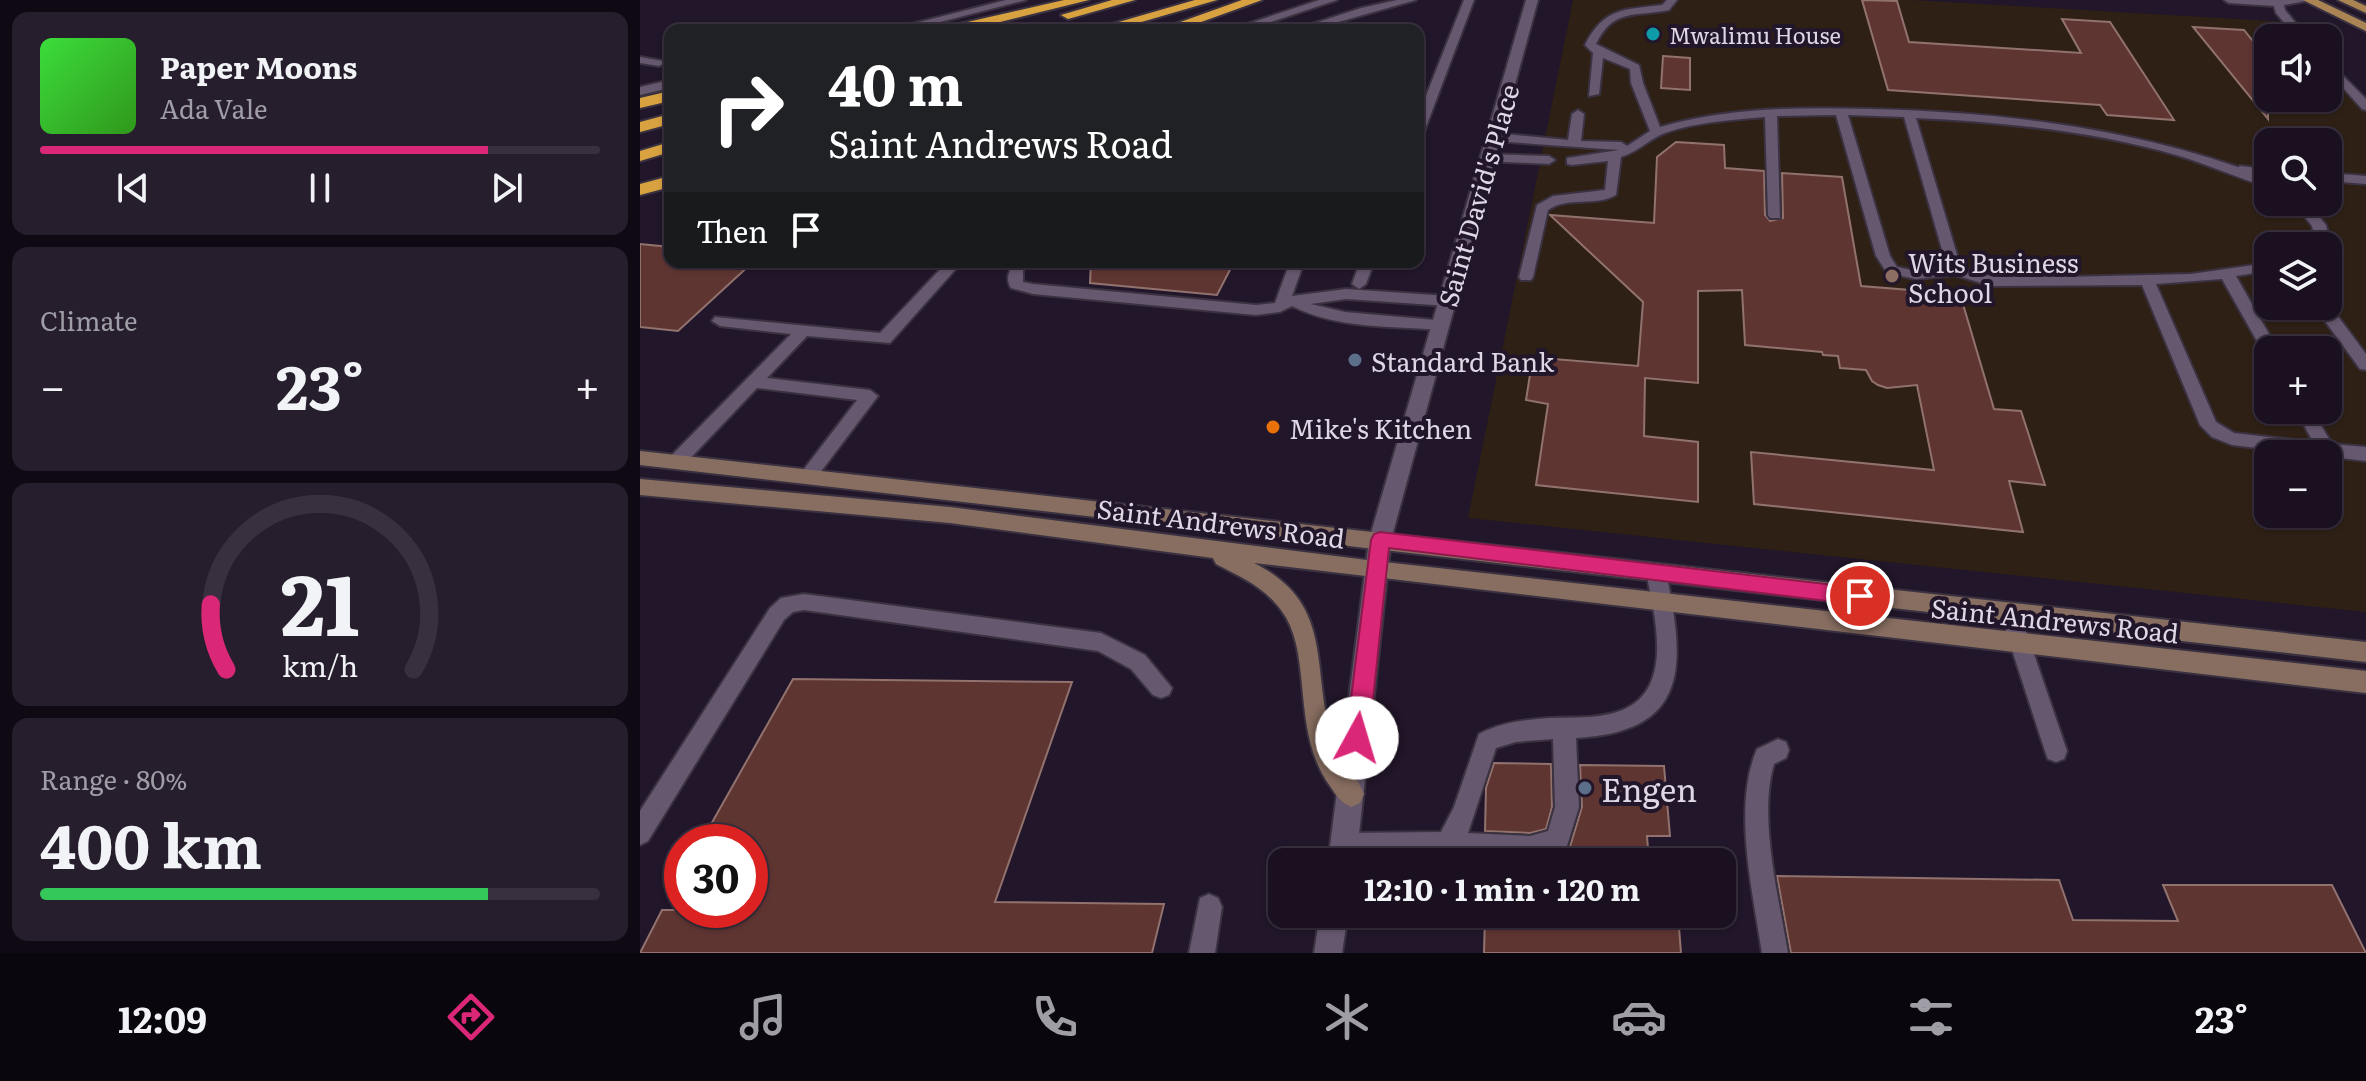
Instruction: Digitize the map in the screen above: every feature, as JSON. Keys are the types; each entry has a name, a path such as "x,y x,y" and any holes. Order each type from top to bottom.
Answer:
{"highway":[{"path":"976,24 1082,0"},
{"path":"1034,24 1128,0"},
{"path":"1120,24 1210,0"},
{"path":"1183,24 1255,0"},
{"path":"640,103 664,97"},
{"path":"640,127 664,121"},
{"path":"640,156 664,149"},
{"path":"640,190 664,183"}],"main road":[{"path":"2308,0 2366,27"},
{"path":"2344,0 2366,10"},
{"name":"Saint Andrews Road","path":"640,458 2366,652"},
{"name":"Saint Andrews Road","path":"640,487 950,515 1375,570 2366,682"},
{"path":"1194,547 1236,562 1282,590 1303,625 1312,663 1315,704 1330,768 1351,794"}],"street":[{"path":"919,24 1020,0"},
{"path":"1254,24 1331,0"},
{"name":"Saint David's Place","path":"1344,848 1380,540 1532,0"},
{"path":"640,91 664,85"},
{"path":"2240,170 2254,172"},
{"path":"2342,178 2366,180"},
{"path":"1328,953 1332,928"}],"lane":[{"path":"1319,24 1411,0"},
{"path":"1424,116 1469,0"},
{"path":"1656,132 1637,83 1635,67 1623,59 1598,53 1590,45 1599,24 1607,18 1665,8 1672,0"},
{"path":"2229,0 2279,3 2308,0"},
{"path":"2279,3 2280,11 2291,24"},
{"path":"1593,94 1598,53"},
{"path":"640,60 659,63"},
{"path":"2342,79 2366,106"},
{"path":"1841,111 1883,256 1892,270 1916,275 1955,271 1991,281 2147,280 2254,269"},
{"path":"1572,161 1636,147 1656,132 1724,118 1841,111 1909,113 2039,124 2100,135 2240,170 2254,176"},
{"path":"1771,113 1775,215"},
{"path":"1909,113 1955,271"},
{"path":"1574,144 1578,114"},
{"path":"1494,137 1636,147"},
{"path":"1526,277 1542,208 1553,200 1604,196 1611,192 1615,154"},
{"path":"1488,158 1549,160"},
{"path":"720,321 884,339 949,268"},
{"path":"1018,268 1016,285 1033,289 1256,310 1272,310 1290,301 1317,296 1345,294 1448,301"},
{"path":"1290,301 1296,268"},
{"path":"1359,284 1365,268"},
{"path":"2227,274 2262,336"},
{"path":"2147,280 2209,425 2232,439 2254,442"},
{"path":"1290,301 1308,310 1335,315 1441,325"},
{"path":"2332,320 2366,365"},
{"path":"676,462 803,331"},
{"path":"753,382 870,396 807,477"},
{"path":"2342,452 2366,454"},
{"path":"1447,844 1466,808 1487,741 1511,731 1618,722 1647,706 1669,669 1656,572"},
{"path":"640,833 777,614 788,604 804,602 1101,642 1138,662 1161,688"},
{"path":"2010,613 2056,751"},
{"path":"1401,848 1447,844 1530,848 1557,840 1567,807 1564,727"},
{"path":"1775,953 1760,856 1758,777 1765,757 1778,750"},
{"path":"1202,953 1209,907"}],"shaded area":[{"name":"Wits Business School","path":"1573,0 1912,0 2289,22 2291,24 2254,24 2254,112 2342,112 2342,78 2366,103 2366,612 1468,518"}],"building":[{"path":"1862,0 1897,1 1909,42 2081,53 2062,19 2110,22 2174,120 2107,115 2100,105 1888,90"},
{"path":"2193,27 2244,30 2254,42 2254,102"},
{"path":"1663,56 1690,58 1690,90 1661,88"},
{"path":"1676,142 1724,145 1725,168 1764,171 1765,215 1770,221 1783,218 1782,173 1842,177 1861,286 1960,294 1994,409 2021,411 2045,485 2009,481 2023,532 1754,504 1751,452 1934,470 1917,385 1887,388 1878,385 1866,370 1840,368 1838,356 1823,355 1822,352 1745,345 1742,290 1698,291 1698,383 1645,378 1644,436 1698,442 1698,502 1536,485 1548,404 1526,400 1532,362 1541,362 1542,358 1638,366 1643,302 1550,215 1654,223 1657,157"},
{"path":"640,244 664,246 664,268 746,268 678,331 640,327"},
{"path":"1091,268 1231,268 1217,295 1090,283"},
{"path":"793,679 1072,682 995,902 1164,904 1152,953 640,953 662,910 664,928 768,928 768,824 711,824"},
{"path":"1494,763 1551,764 1552,807 1546,829 1530,833 1485,831 1486,788"},
{"path":"1580,765 1664,766 1670,836 1647,836 1648,848 1570,848 1582,807"},
{"path":"1777,876 2059,880 2073,920 2178,921 2163,885 2332,885 2366,953 1791,953"},
{"path":"1485,928 1679,928 1681,953 1484,953"}],"place":[{"name":"Mwalimu House","path":"1653,34"},
{"name":"Wits Business School","path":"1892,276"},
{"name":"Standard Bank","path":"1355,360"},
{"name":"Mike's Kitchen","path":"1273,427"},
{"name":"Engen","path":"1585,788"}],"route":[{"path":"1357,738 1380,540 1860,596"}]}
